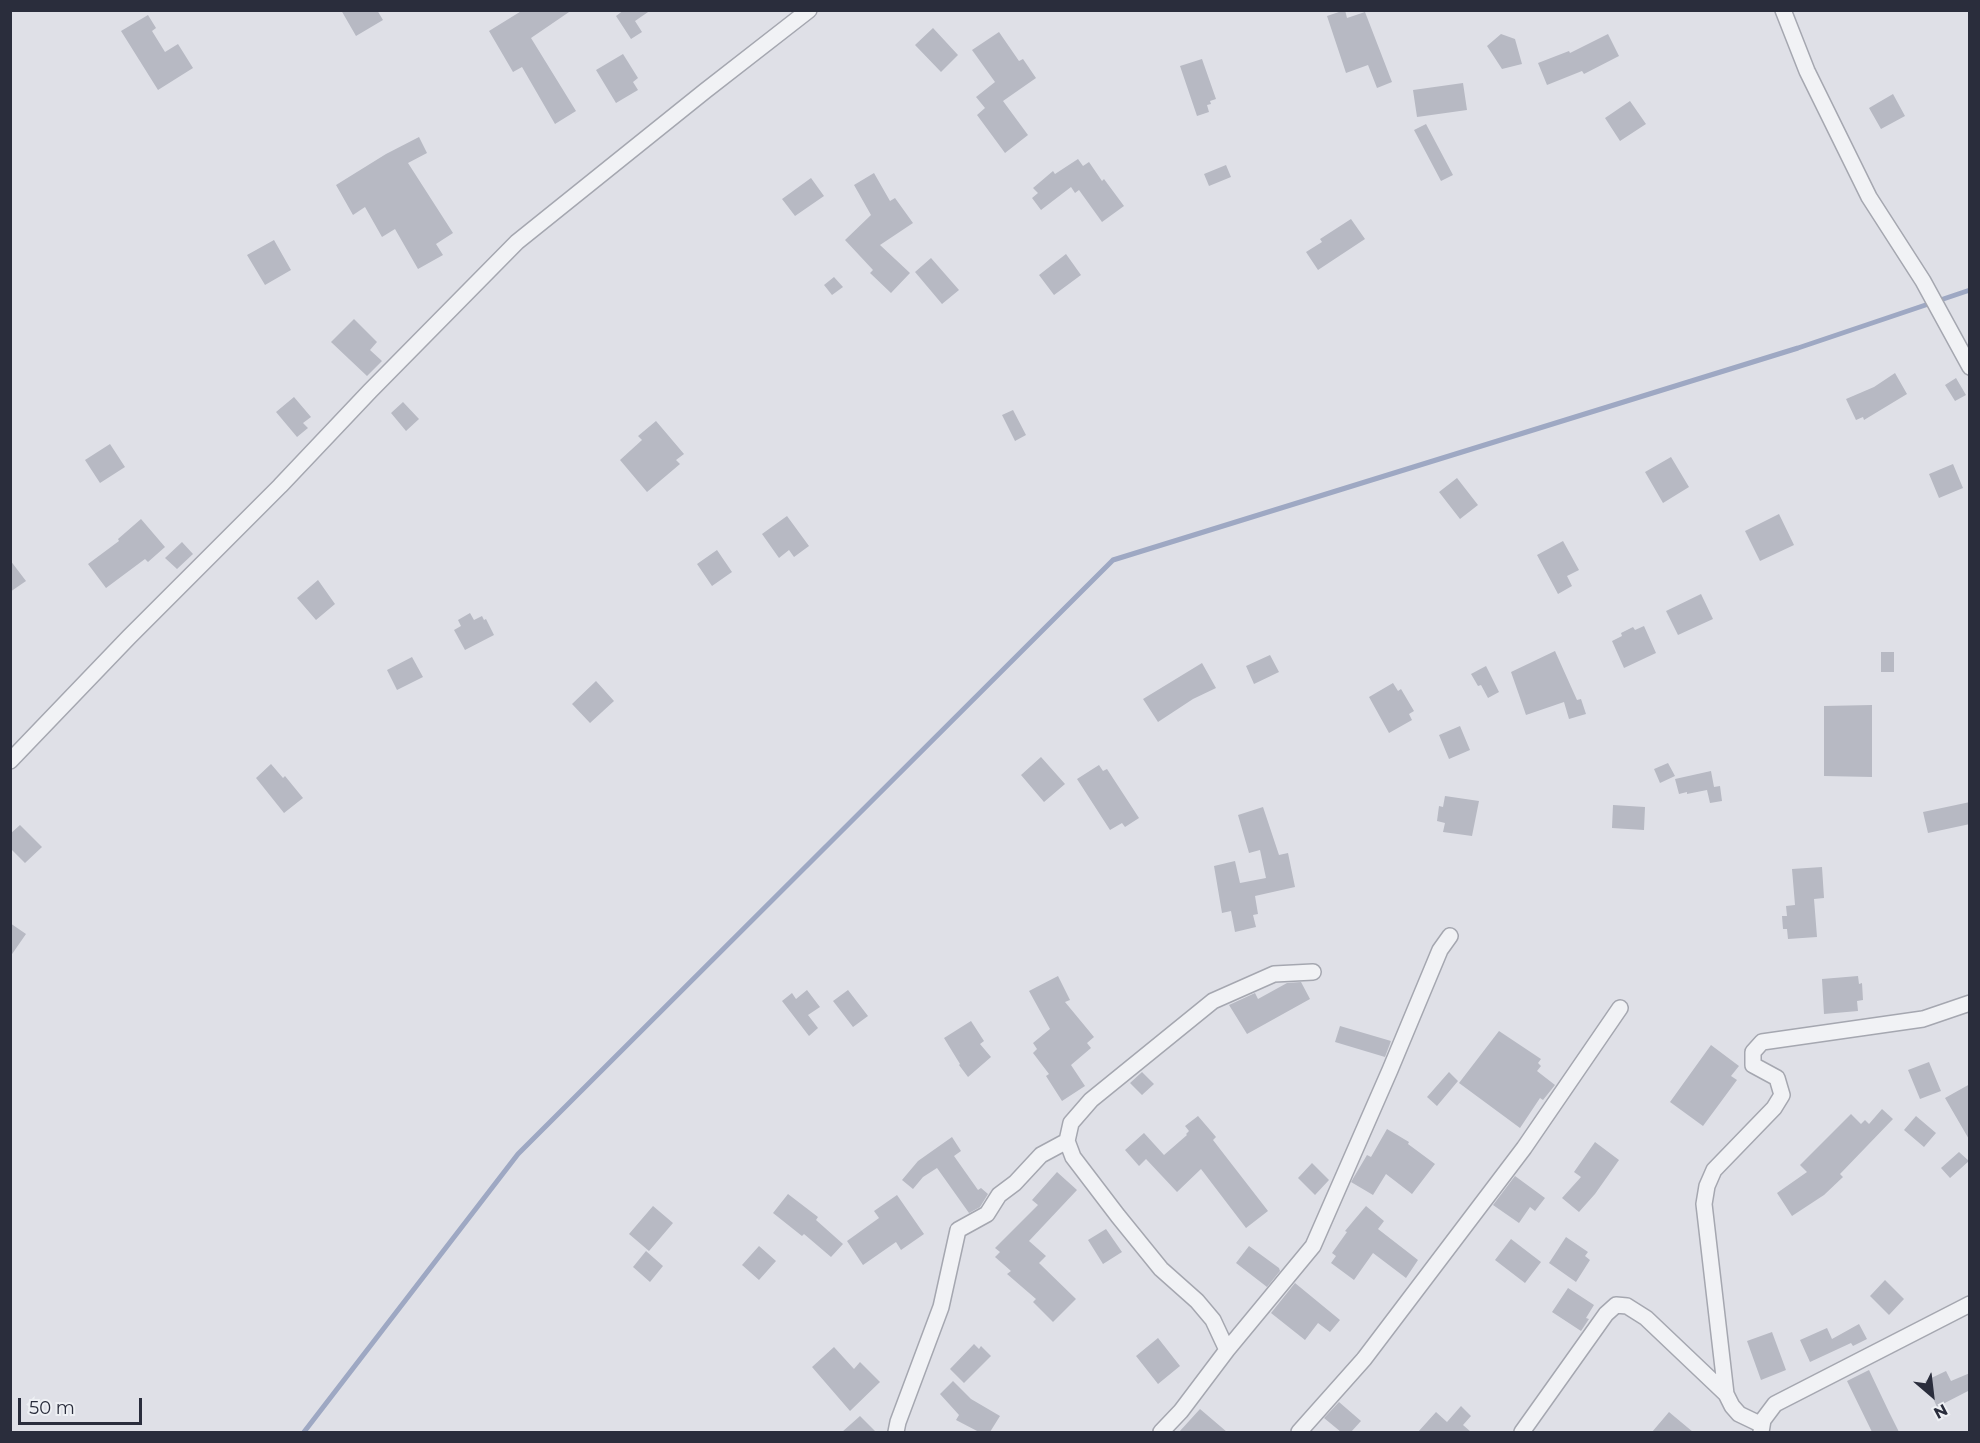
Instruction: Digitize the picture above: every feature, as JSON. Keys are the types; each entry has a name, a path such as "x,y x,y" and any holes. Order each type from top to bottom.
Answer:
{"street":[{"path":"10,761 517,242 809,10"},
{"path":"1783,10 1807,71 1869,197 1923,282 1970,368"},
{"path":"1161,1432 1181,1411 1227,1350 1313,1246 1440,950 1450,936"},
{"path":"1227,1350 1213,1320 1197,1301 1161,1269 1073,1158 1067,1141 1071,1123 1091,1100 1213,1001 1274,974 1313,972"},
{"path":"1726,1394 1704,1204 1707,1186 1714,1170 1774,1108 1782,1095 1777,1078 1753,1065 1753,1052 1762,1042 1923,1018 1970,1004"},
{"path":"1299,1432 1364,1359 1518,1157 1620,1008"},
{"path":"896,1432 941,1306 958,1230 987,1214 999,1195 1015,1183 1041,1155 1067,1141"},
{"path":"1522,1432 1605,1314 1616,1305 1627,1306 1646,1318 1726,1394 1739,1414 1762,1429 1763,1420 1775,1404 1970,1304"}],"building":[{"path":"341,10 377,10 383,20 356,36"},
{"path":"523,10 572,10 531,38 576,111 555,124 522,67 513,72 489,31"},
{"path":"624,10 651,10 635,21 642,32 631,39 616,16"},
{"path":"1345,10 1347,18 1365,12 1392,82 1377,88 1368,65 1346,73 1327,16"},
{"path":"148,15 156,28 152,31 165,52 178,44 193,68 158,90 121,31"},
{"path":"933,28 958,55 941,72 915,45"},
{"path":"999,32 1019,61 1023,59 1036,78 1003,101 1028,135 1005,153 977,115 985,108 976,97 995,82 972,50"},
{"path":"1501,34 1515,39 1522,64 1502,69 1487,46"},
{"path":"1608,34 1619,56 1584,74 1582,71 1547,85 1538,63 1569,51 1570,53"},
{"path":"623,54 638,78 633,82 638,90 616,103 596,70"},
{"path":"1202,59 1216,99 1207,105 1209,112 1197,116 1180,66"},
{"path":"1463,83 1467,110 1417,117 1413,90"},
{"path":"1893,94 1905,116 1881,129 1869,108"},
{"path":"1630,101 1646,124 1620,141 1605,118"},
{"path":"1426,124 1453,175 1441,181 1414,130"},
{"path":"419,137 427,153 408,163 453,233 436,244 443,255 418,269 395,229 382,237 365,207 353,215 336,185 386,154"},
{"path":"1078,159 1083,166 1089,162 1124,206 1102,222 1079,190 1075,193 1071,187 1041,210 1032,198 1038,193 1033,188 1053,171 1055,174"},
{"path":"1226,165 1231,177 1209,186 1204,174"},
{"path":"874,173 890,201 895,198 913,223 880,245 910,273 891,293 870,273 873,270 845,240 871,215 854,185"},
{"path":"811,178 824,196 795,216 782,199"},
{"path":"1351,219 1365,239 1318,270 1306,252 1322,242 1320,239"},
{"path":"274,240 291,270 265,285 247,255"},
{"path":"1066,254 1081,275 1054,295 1039,275"},
{"path":"931,258 959,290 942,304 915,272"},
{"path":"834,277 843,287 832,295 824,285"},
{"path":"354,319 377,342 370,350 382,361 367,376 331,342"},
{"path":"1895,373 1907,394 1864,420 1863,417 1856,420 1846,399 1874,387"},
{"path":"1956,378 1966,395 1955,401 1945,385"},
{"path":"294,397 311,417 303,423 308,428 297,437 276,412"},
{"path":"403,402 419,419 406,431 391,413"},
{"path":"1013,410 1026,435 1015,441 1002,415"},
{"path":"656,421 684,454 676,460 680,464 647,492 620,460 642,440 638,436"},
{"path":"110,444 125,467 100,483 85,460"},
{"path":"1671,457 1689,487 1663,503 1645,472"},
{"path":"1953,464 1963,488 1939,498 1929,474"},
{"path":"1457,478 1478,505 1460,519 1439,492"},
{"path":"1779,514 1794,545 1760,561 1745,531"},
{"path":"787,516 809,546 794,557 789,550 779,558 762,534"},
{"path":"141,519 165,547 148,562 145,559 106,588 88,564 119,541 118,539"},
{"path":"1563,541 1579,570 1567,576 1572,586 1558,594 1537,555"},
{"path":"182,542 193,554 177,569 165,558"},
{"path":"717,550 732,572 712,586 697,564"},
{"path":"10,560 26,581 10,592"},
{"path":"318,580 335,604 316,620 297,598"},
{"path":"1701,594 1713,619 1678,635 1666,611"},
{"path":"470,613 474,620 482,616 484,620 486,619 494,635 465,650 454,630 461,626 458,620"},
{"path":"1644,626 1656,653 1624,668 1612,641 1633,627 1635,630"},
{"path":"1555,651 1577,700 1581,699 1586,714 1569,719 1564,702 1526,715 1511,672"},
{"path":"1881,652 1894,652 1894,672 1881,672"},
{"path":"1270,655 1279,672 1254,684 1246,666"},
{"path":"412,657 423,677 397,690 387,670"},
{"path":"1202,663 1216,688 1193,699 1158,722 1143,699"},
{"path":"1486,666 1499,692 1488,698 1481,685 1478,686 1471,674"},
{"path":"596,681 614,701 590,723 572,704"},
{"path":"1393,683 1398,691 1401,689 1414,711 1409,714 1412,720 1389,733 1369,697"},
{"path":"1872,705 1872,777 1824,776 1824,706"},
{"path":"1460,726 1470,750 1449,759 1439,735"},
{"path":"1041,757 1065,784 1044,802 1021,775"},
{"path":"1668,763 1675,776 1660,783 1654,769"},
{"path":"271,764 283,778 285,776 303,798 284,813 256,778"},
{"path":"1099,765 1103,771 1107,769 1139,818 1125,827 1122,823 1110,830 1077,779"},
{"path":"1711,771 1714,787 1720,786 1722,801 1710,803 1707,790 1679,794 1675,779"},
{"path":"1445,796 1479,801 1472,836 1443,832 1445,823 1437,821 1439,806 1443,807"},
{"path":"1970,802 1970,824 1928,833 1923,812"},
{"path":"1613,805 1645,807 1644,830 1612,828"},
{"path":"1263,807 1279,855 1288,853 1295,887 1255,896 1258,914 1253,915 1256,927 1235,932 1231,911 1222,913 1214,866 1235,861 1240,883 1266,878 1260,850 1249,853 1238,815"},
{"path":"20,825 42,847 25,863 10,848 10,834"},
{"path":"1822,867 1824,898 1814,899 1817,937 1788,939 1787,929 1783,929 1782,916 1787,916 1786,906 1795,905 1792,869"},
{"path":"10,923 26,934 10,957"},
{"path":"1058,976 1070,1000 1065,1002 1094,1037 1087,1043 1091,1048 1071,1065 1085,1086 1062,1101 1046,1076 1049,1074 1033,1053 1037,1049 1033,1043 1050,1029 1029,991"},
{"path":"1858,976 1859,984 1862,983 1863,1000 1857,1001 1858,1011 1824,1014 1822,979"},
{"path":"1301,982 1310,999 1247,1034 1229,1005 1255,993 1258,999 1287,983"},
{"path":"807,990 820,1007 808,1015 818,1028 809,1036 782,1001 792,993 796,999"},
{"path":"848,990 868,1016 853,1027 833,1001"},
{"path":"971,1021 984,1041 980,1044 991,1057 968,1077 944,1038"},
{"path":"1340,1026 1391,1041 1385,1057 1335,1042"},
{"path":"1499,1031 1541,1059 1538,1063 1541,1066 1537,1071 1555,1085 1543,1100 1540,1098 1520,1128 1459,1083"},
{"path":"1711,1045 1739,1066 1731,1076 1737,1080 1703,1126 1670,1102"},
{"path":"1929,1062 1941,1091 1920,1099 1908,1070"},
{"path":"1142,1072 1154,1084 1142,1095 1130,1083"},
{"path":"1449,1072 1458,1081 1437,1106 1427,1097"},
{"path":"1970,1084 1970,1141 1945,1098"},
{"path":"1882,1109 1893,1119 1840,1174 1843,1177 1824,1195 1792,1216 1777,1193 1807,1172 1800,1165 1851,1114 1861,1124 1865,1120 1869,1124"},
{"path":"1198,1116 1216,1137 1213,1140 1268,1211 1246,1228 1201,1169 1177,1192 1146,1159 1139,1166 1125,1150 1144,1133 1164,1155 1187,1135 1189,1131 1185,1126"},
{"path":"1916,1116 1936,1133 1924,1147 1904,1130"},
{"path":"1387,1129 1409,1142 1408,1144 1435,1164 1412,1194 1386,1174 1373,1195 1351,1182 1367,1155 1371,1157"},
{"path":"952,1137 961,1151 954,1156 978,1190 981,1188 988,1194 980,1207 969,1213 937,1168 923,1177 913,1189 902,1180 918,1161"},
{"path":"1595,1142 1619,1160 1579,1212 1562,1198 1581,1177 1574,1172"},
{"path":"1959,1152 1969,1161 1950,1178 1941,1168"},
{"path":"1312,1163 1329,1180 1315,1195 1298,1178"},
{"path":"1057,1172 1077,1190 1029,1241 1046,1256 1039,1263 1076,1299 1053,1322 1033,1302 1036,1299 1007,1274 1011,1271 995,1257 1000,1252 995,1248 1038,1205 1032,1200"},
{"path":"1515,1176 1545,1198 1535,1211 1530,1207 1519,1223 1493,1205"},
{"path":"788,1194 818,1217 816,1220 843,1244 831,1257 804,1234 802,1236 773,1213"},
{"path":"897,1195 924,1234 901,1250 896,1242 863,1265 847,1241 879,1218 874,1211"},
{"path":"653,1206 673,1223 649,1251 629,1234"},
{"path":"1366,1206 1384,1221 1378,1229 1418,1260 1406,1278 1373,1253 1354,1280 1331,1263 1336,1256 1332,1253 1347,1232 1345,1231"},
{"path":"1106,1229 1122,1252 1103,1264 1088,1240"},
{"path":"1566,1237 1588,1252 1585,1256 1590,1260 1576,1282 1549,1263"},
{"path":"1511,1239 1541,1262 1525,1283 1495,1260"},
{"path":"759,1246 776,1261 759,1280 742,1265"},
{"path":"1249,1246 1279,1268 1280,1271 1267,1287 1236,1263"},
{"path":"646,1251 663,1266 650,1282 633,1267"},
{"path":"1885,1280 1904,1299 1889,1315 1870,1296"},
{"path":"1295,1283 1340,1320 1330,1332 1318,1323 1305,1340 1271,1313"},
{"path":"1568,1288 1594,1305 1581,1331 1552,1312"},
{"path":"1859,1324 1867,1339 1853,1346 1851,1343 1810,1362 1800,1340 1827,1328 1832,1339"},
{"path":"1772,1332 1786,1370 1761,1380 1747,1341"},
{"path":"1158,1338 1180,1366 1158,1384 1136,1356"},
{"path":"974,1344 979,1349 981,1346 991,1356 964,1383 950,1369"},
{"path":"834,1347 854,1369 860,1362 880,1382 850,1411 812,1367"},
{"path":"1869,1370 1899,1432 1872,1432 1847,1381"},
{"path":"1946,1371 1951,1381 1970,1373 1970,1390 1937,1407 1925,1381"},
{"path":"953,1381 971,1399 1000,1416 990,1432 979,1432 956,1420 959,1415 940,1394"},
{"path":"1339,1402 1361,1421 1351,1432 1341,1432 1324,1418"},
{"path":"1461,1406 1471,1416 1463,1425 1471,1432 1418,1432 1436,1412 1447,1422"},
{"path":"1200,1409 1227,1432 1179,1432"},
{"path":"1669,1412 1693,1432 1652,1432"},
{"path":"860,1416 876,1432 842,1432"}],"waterway":[{"path":"304,1432 518,1154 1113,560 1798,348 1970,290"}]}
